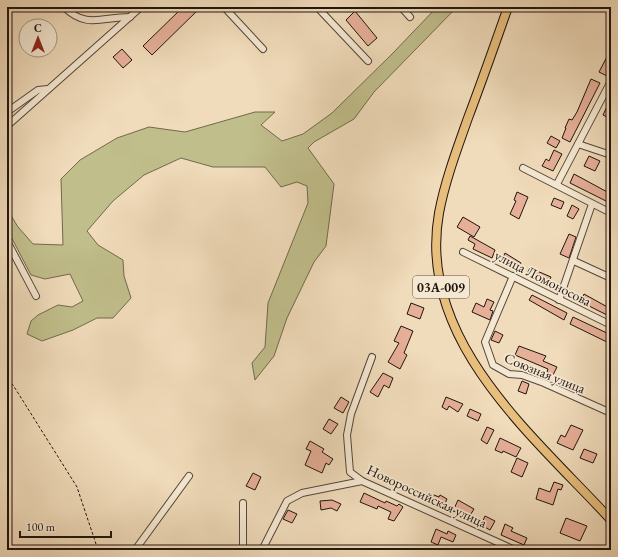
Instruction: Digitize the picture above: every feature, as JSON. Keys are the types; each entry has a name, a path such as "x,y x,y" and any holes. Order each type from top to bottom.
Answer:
{"main road":[{"name":"03А-009","path":"508,7 444,190 436,236 437,260 442,293 451,319 465,348 483,377 551,458 611,520"}],"street":[{"path":"64,7 72,15 89,22 130,17"},
{"path":"7,126 141,7"},
{"path":"224,7 263,49"},
{"path":"317,7 368,61"},
{"path":"401,7 410,17"},
{"path":"557,184 610,83"},
{"path":"7,112 38,90 48,89"},
{"path":"578,144 611,155"},
{"path":"524,168 611,213"},
{"path":"559,300 574,261 592,204"},
{"path":"7,241 36,296"},
{"name":"улица Ломоносова","path":"463,252 611,325"},
{"name":"улица Ломоносова","path":"574,261 611,278"},
{"name":"Союзная улица","path":"513,276 485,342 493,365 509,374 522,375 544,383 611,413"},
{"name":"Новороссийская улица","path":"372,357 352,414 347,435 350,472 362,481 515,550"},
{"path":"135,550 189,476"},
{"path":"262,550 287,501 302,494 362,481"},
{"path":"243,503 243,550"}],"path":[{"path":"7,381 13,384 77,487 98,550"}],"shaded area":[{"path":"437,7 457,7 374,92 354,119 314,142 308,148 334,184 326,246 314,262 287,318 274,356 255,380 252,363 265,347 268,303 308,203 307,186 297,182 281,187 265,167 213,167 181,158 144,175 113,201 87,231 98,245 123,260 124,276 131,298 113,318 97,318 73,330 42,341 27,334 31,321 38,315 58,305 72,307 83,301 70,274 45,279 31,275 7,229 7,209 18,227 33,244 63,245 61,179 80,160 117,138 149,127 185,132 255,112 275,112 261,125 282,141 303,134 332,113"}],"building":[{"path":"183,7 201,7 152,55 143,46"},
{"path":"355,11 377,38 368,46 346,20"},
{"path":"122,49 132,60 123,68 113,57"},
{"path":"611,49 611,67 607,76 599,72"},
{"path":"591,79 600,83 570,142 562,138 565,128 569,119 572,120 577,112"},
{"path":"611,98 611,119 603,115"},
{"path":"551,136 560,141 556,148 547,143"},
{"path":"554,150 562,154 553,171 542,166 546,159 549,161"},
{"path":"589,156 600,161 595,171 584,166"},
{"path":"574,174 611,194 608,202 570,183"},
{"path":"517,192 528,197 519,219 510,214 516,201 514,200"},
{"path":"554,198 564,202 561,209 551,205"},
{"path":"572,205 579,209 573,219 567,216"},
{"path":"463,217 480,227 474,237 457,227"},
{"path":"569,234 576,237 569,258 560,254"},
{"path":"470,236 495,250 492,258 473,249 475,244 468,240"},
{"path":"505,253 521,263 518,270 501,262"},
{"path":"530,268 551,277 548,284 527,274"},
{"path":"584,294 611,309 611,317 581,302"},
{"path":"532,295 567,313 564,320 529,300"},
{"path":"487,299 494,302 490,310 493,311 490,320 472,312 476,303 484,307"},
{"path":"411,303 424,308 420,319 407,314"},
{"path":"573,317 611,335 611,344 570,324"},
{"path":"401,326 413,331 404,353 407,355 400,369 388,362 399,343 394,341"},
{"path":"495,331 503,335 499,343 491,340"},
{"path":"519,346 546,356 543,361 557,367 553,375 547,372 548,369 515,355"},
{"path":"383,373 393,378 389,388 384,385 378,397 370,392"},
{"path":"522,381 529,384 526,394 518,391"},
{"path":"341,397 349,402 343,413 334,408"},
{"path":"446,397 463,404 458,412 449,406 447,410 442,407"},
{"path":"470,409 481,414 478,421 467,416"},
{"path":"329,419 338,424 331,434 323,429"},
{"path":"571,425 583,430 573,450 557,443 561,435 565,437"},
{"path":"487,427 494,430 487,444 481,440"},
{"path":"500,438 521,448 516,457 503,451 502,453 495,450"},
{"path":"310,441 324,449 322,452 333,459 329,465 326,463 322,473 305,465 311,451 306,449"},
{"path":"584,449 597,454 593,463 580,458"},
{"path":"517,458 528,463 522,477 511,472"},
{"path":"253,473 261,477 255,490 246,486"},
{"path":"554,482 563,485 561,490 558,489 553,505 536,499 539,488 550,492"},
{"path":"364,493 385,503 386,501 397,506 399,504 403,507 394,521 388,519 391,512 378,506 377,509 360,502"},
{"path":"429,493 439,497 440,495 447,499 443,508 426,500"},
{"path":"332,500 341,504 337,511 331,508 321,510 320,501"},
{"path":"458,500 474,509 469,517 453,511"},
{"path":"288,510 297,514 292,523 283,519"},
{"path":"485,516 495,521 490,530 481,525"},
{"path":"566,518 587,526 580,541 560,533"},
{"path":"505,524 513,528 511,531 527,538 524,545 501,535"},
{"path":"436,529 447,534 448,531 456,535 453,542 441,537 438,545 431,542"}]}
